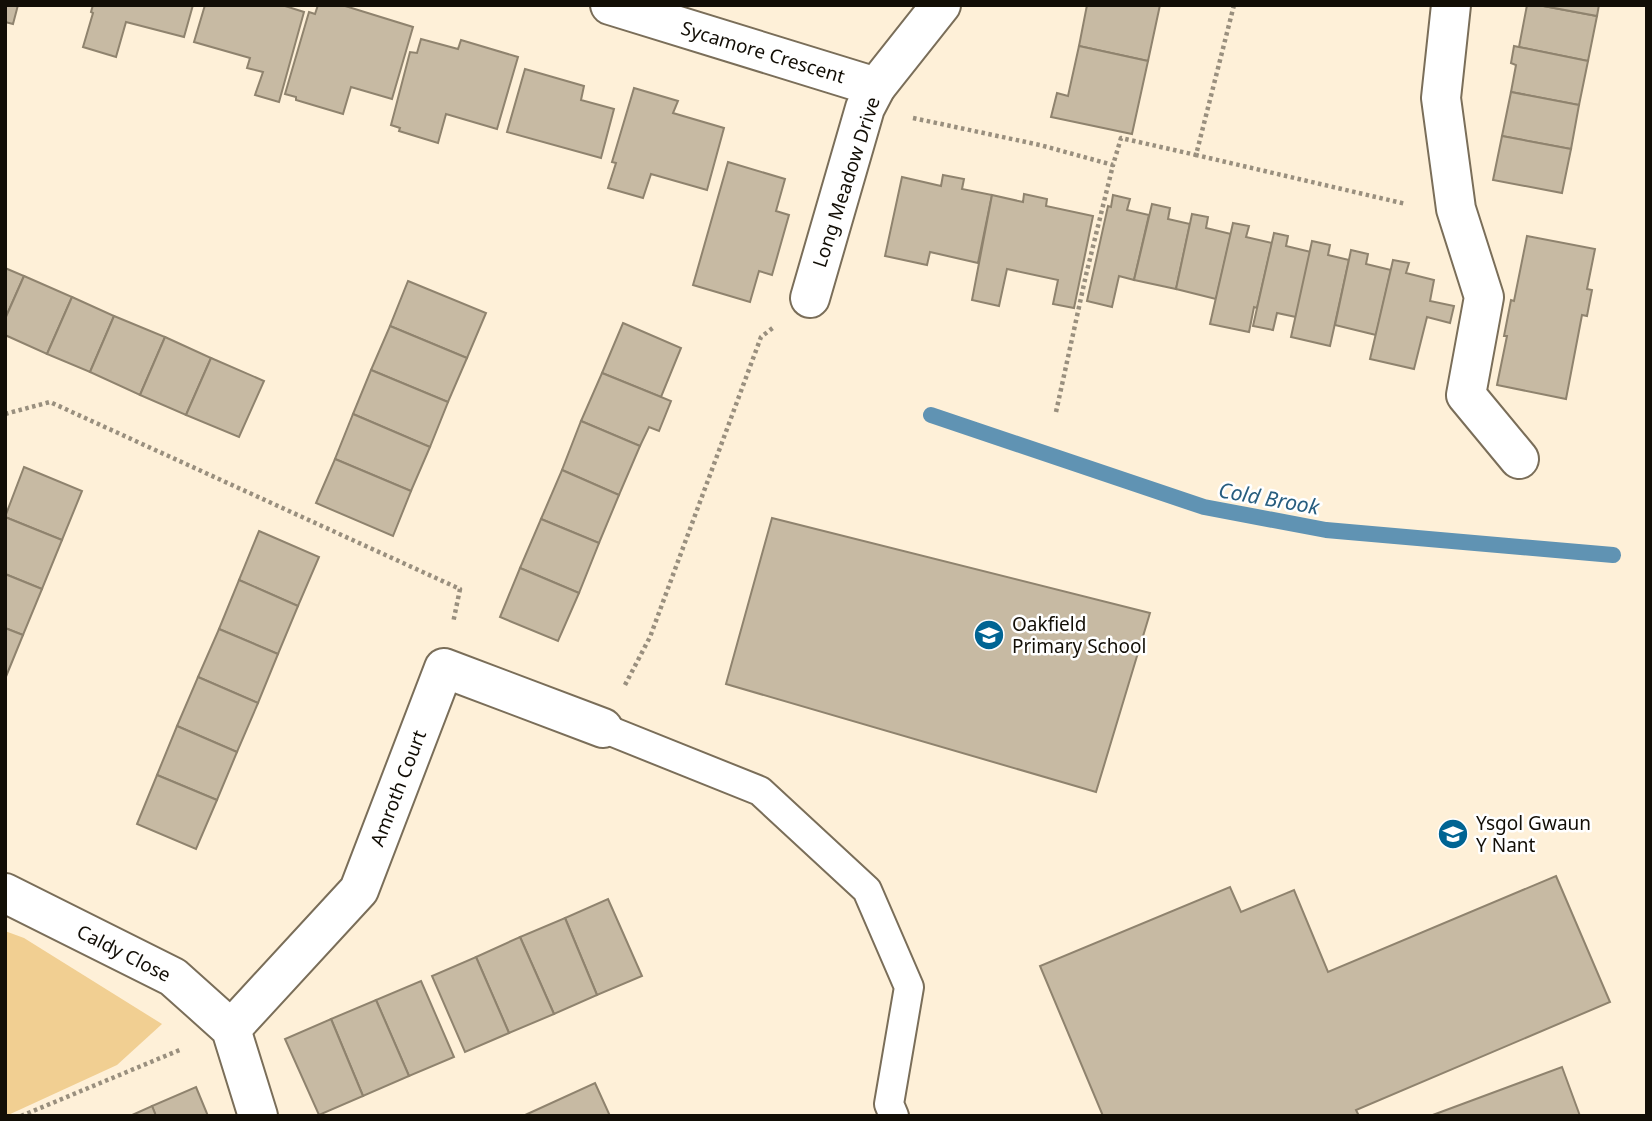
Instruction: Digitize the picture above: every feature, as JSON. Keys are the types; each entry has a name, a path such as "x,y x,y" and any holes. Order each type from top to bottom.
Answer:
{"street":[{"name":"Sycamore Crescent","path":"610,5 871,97"},
{"name":"Long Meadow Drive","path":"810,298 871,97 941,5"},
{"path":"1451,5 1441,98 1458,216 1484,297 1466,395 1519,459"},
{"path":"444,668 603,728"},
{"name":"Amroth Court","path":"231,1029 359,890 444,668"},
{"name":"Caldy Close","path":"5,893 173,977 231,1029"},
{"path":"231,1029 258,1116"}],"lane":[{"path":"603,728 760,791 867,890 909,987 890,1104 894,1116"}],"path":[{"path":"1196,155 1234,5"},
{"path":"871,97 1113,165"},
{"path":"1056,412 1086,275 1121,138 1458,216"},
{"path":"603,728 650,637 761,337 810,298"},
{"path":"5,414 50,402 460,589 444,668"},
{"path":"21,1116 231,1029"}],"shaded area":[{"path":"5,931 24,938 162,1024 117,1065 6,1116"}],"building":[{"path":"5,5 18,5 13,24 5,22"},
{"path":"93,5 193,5 184,37 126,22 116,57 83,47"},
{"path":"205,5 282,5 304,12 279,102 255,95 263,72 247,68 250,58 194,42"},
{"path":"318,5 342,5 413,27 392,99 351,87 343,114 285,94 309,12 315,14"},
{"path":"1087,5 1160,5 1148,61 1079,46"},
{"path":"1527,5 1597,16 1588,61 1519,47"},
{"path":"1538,5 1599,5 1597,16"},
{"path":"421,39 458,49 461,40 518,57 497,129 446,114 438,143 399,131 400,128 391,125 410,52 417,53"},
{"path":"1079,46 1148,61 1132,134 1051,117 1057,93 1068,96"},
{"path":"1514,46 1588,61 1579,105 1511,92 1516,65 1511,63"},
{"path":"525,69 584,86 581,100 614,109 601,158 507,132"},
{"path":"634,88 678,101 673,113 724,128 707,190 651,174 643,198 608,188 616,163 612,162"},
{"path":"1511,92 1579,105 1571,149 1502,136"},
{"path":"1502,136 1571,149 1562,193 1493,180"},
{"path":"728,162 785,179 776,211 789,215 772,275 759,271 750,302 693,285"},
{"path":"943,175 964,179 962,189 992,195 978,263 930,252 927,265 885,256 902,177 941,186"},
{"path":"1024,194 1047,199 1046,206 1093,216 1074,308 1053,304 1058,280 1007,269 999,306 972,300 992,195 1023,202"},
{"path":"1113,195 1130,199 1127,210 1149,215 1134,280 1119,276 1112,307 1087,301 1108,206 1111,207"},
{"path":"1152,204 1170,208 1168,219 1190,224 1176,289 1134,280"},
{"path":"1192,214 1208,217 1206,228 1231,234 1216,299 1176,289"},
{"path":"1233,223 1249,226 1246,237 1272,243 1249,332 1210,324"},
{"path":"1274,233 1288,236 1286,246 1311,252 1296,317 1277,313 1273,330 1253,326"},
{"path":"1527,236 1595,249 1587,289 1592,290 1587,316 1582,315 1566,399 1497,385 1511,300 1514,301"},
{"path":"1312,241 1330,245 1328,255 1349,260 1330,346 1291,337"},
{"path":"1351,250 1368,254 1366,264 1391,270 1376,335 1335,325"},
{"path":"1393,260 1409,263 1406,273 1434,280 1430,301 1454,306 1450,323 1427,317 1414,369 1370,359"},
{"path":"5,268 24,276 5,319"},
{"path":"24,276 72,297 47,354 5,335 5,319"},
{"path":"408,281 486,313 467,358 390,326"},
{"path":"72,297 114,316 90,372 47,354"},
{"path":"114,316 165,337 140,395 90,372"},
{"path":"623,323 681,348 661,397 602,373"},
{"path":"390,326 467,358 448,402 371,370"},
{"path":"165,337 211,358 186,415 140,395"},
{"path":"211,358 264,381 239,437 186,415"},
{"path":"371,370 448,402 430,447 353,414"},
{"path":"602,373 671,401 659,431 649,427 640,446 581,421"},
{"path":"353,414 430,447 411,491 335,459"},
{"path":"581,421 640,446 619,495 562,470"},
{"path":"335,459 411,491 393,536 316,503"},
{"path":"24,467 82,491 62,540 5,517"},
{"path":"562,470 619,495 599,543 541,519"},
{"path":"5,517 62,540 42,589 5,574"},
{"path":"772,518 1150,613 1096,792 726,684"},
{"path":"541,519 599,543 579,593 520,568"},
{"path":"259,531 319,557 298,606 239,580"},
{"path":"520,568 579,593 558,641 500,617"},
{"path":"5,574 42,589 23,635 5,628"},
{"path":"239,580 298,606 278,654 219,629"},
{"path":"5,628 23,635 5,679"},
{"path":"219,629 278,654 258,703 198,677"},
{"path":"198,677 258,703 237,752 177,726"},
{"path":"177,726 237,752 217,800 157,775"},
{"path":"157,775 217,800 196,849 137,824"},
{"path":"1556,876 1610,1002 1356,1110 1359,1116 1103,1116 1040,966 1230,887 1241,912 1294,890 1328,972"},
{"path":"608,899 642,976 597,995 565,918"},
{"path":"565,918 597,995 554,1014 520,937"},
{"path":"520,937 554,1014 509,1033 476,957"},
{"path":"476,957 509,1033 465,1052 432,976"},
{"path":"421,981 454,1057 409,1076 376,1000"},
{"path":"376,1000 409,1076 363,1096 331,1019"},
{"path":"331,1019 363,1096 319,1115 285,1039"},
{"path":"1562,1067 1580,1116 1430,1116"},
{"path":"595,1083 610,1116 523,1116"},
{"path":"196,1087 208,1116 156,1116 152,1106"},
{"path":"152,1106 156,1116 130,1116"}],"waterway":[{"name":"Cold Brook","path":"931,415 1204,507 1326,530 1613,555"}],"place":[{"name":"Oakfield Primary School","path":"989,635"},
{"name":"Ysgol Gwaun Y Nant","path":"1453,834"}]}
